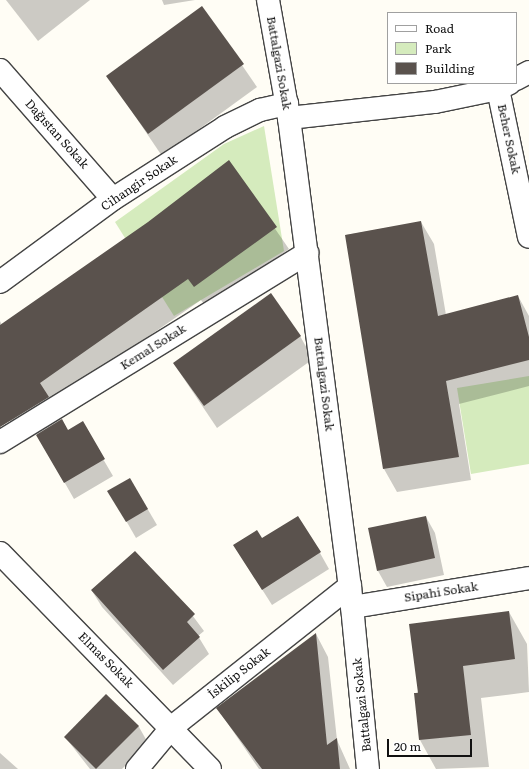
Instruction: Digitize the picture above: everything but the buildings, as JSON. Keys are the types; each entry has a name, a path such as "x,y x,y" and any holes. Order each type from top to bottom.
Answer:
{"street":[{"name":"Battalgazi Sokak","path":"268,0 288,111 307,252 351,596 368,769"},
{"name":"Dağıstan Sokak","path":"0,70 113,199"},
{"name":"Cihangir Sokak","path":"517,79 529,72"},
{"name":"Cihangir Sokak","path":"0,282 113,199 242,117 288,111 435,102 508,84"},
{"name":"Beher Sokak","path":"508,84 529,237"},
{"name":"Kemal Sokak","path":"0,442 307,252"},
{"name":"Elmas Sokak","path":"0,553 172,726 210,769"},
{"name":"Sipahi Sokak","path":"351,596 529,578"},
{"name":"İskilip Sokak","path":"137,769 172,726 351,596"}],"green space":[{"path":"264,126 284,251 174,316 115,222 224,144"},
{"path":"529,376 529,464 471,474 457,388"}]}
